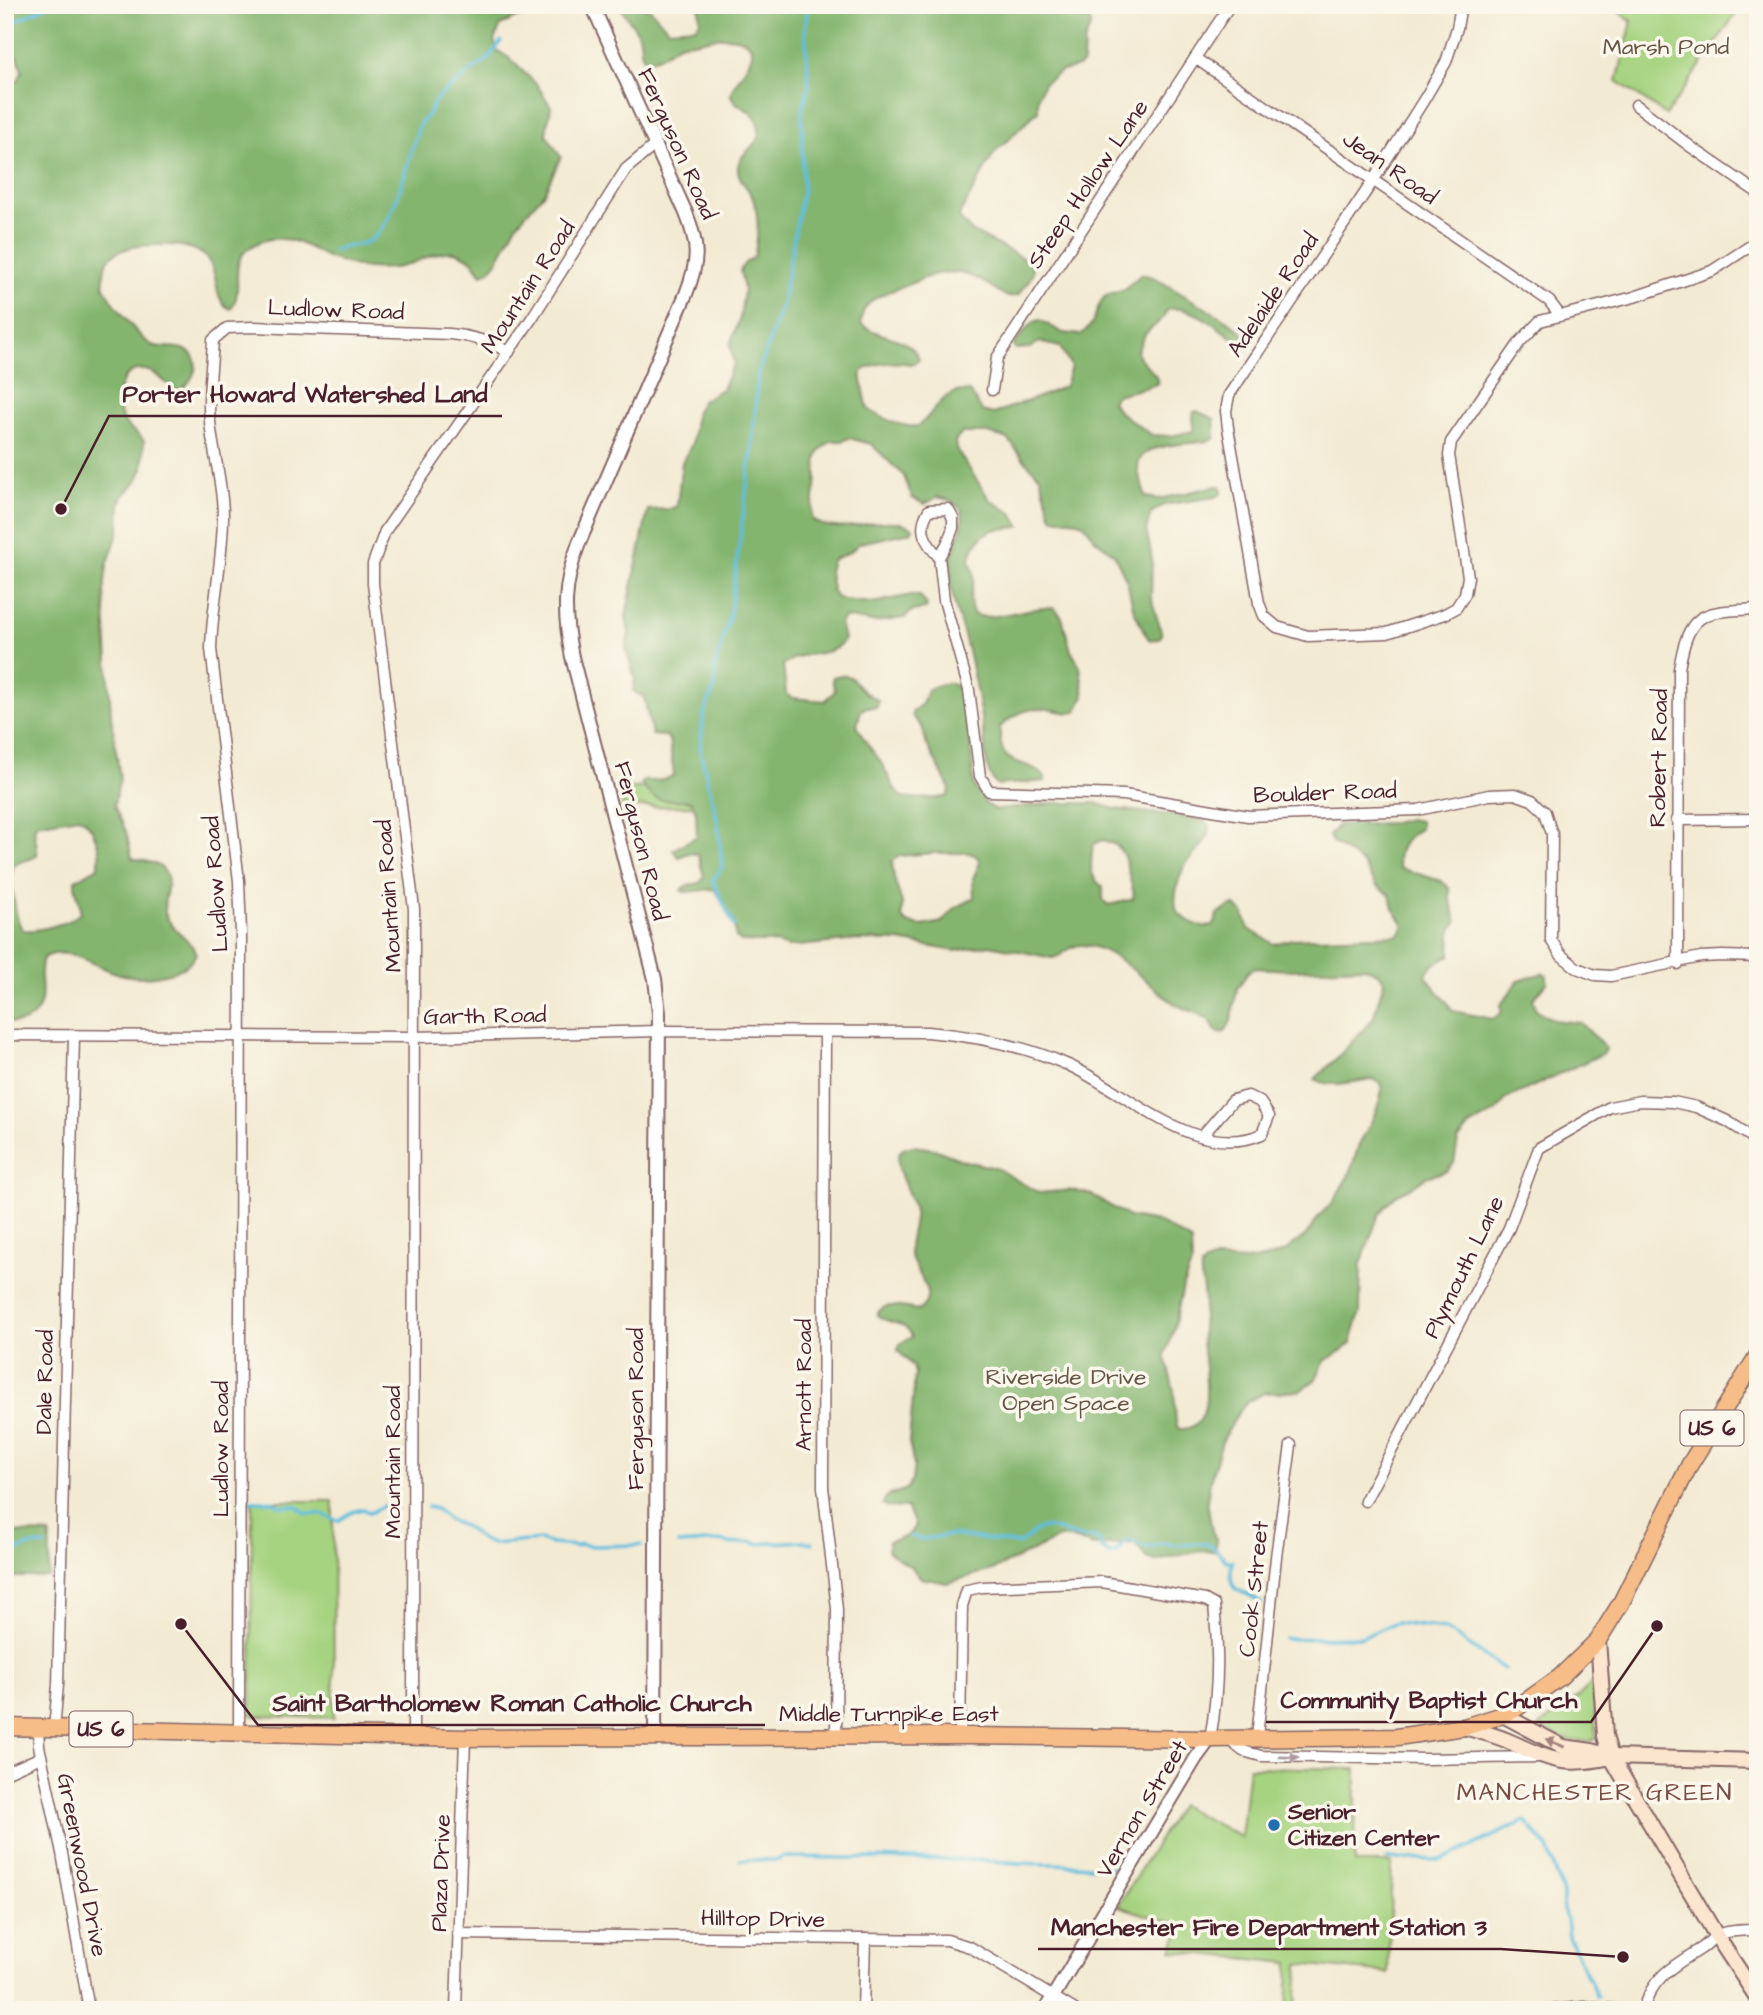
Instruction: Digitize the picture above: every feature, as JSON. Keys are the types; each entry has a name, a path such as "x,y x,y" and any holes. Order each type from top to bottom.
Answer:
{"main road":[{"name":"US 6","path":"1464,1727 1503,1715 1560,1677 1598,1640 1626,1593 1690,1464 1758,1355"},
{"path":"1598,1640 1605,1736 1611,1757 1716,1935 1758,1999"},
{"name":"Middle Turnpike East","path":"1503,1715 1563,1747 1611,1757 1758,1761"},
{"name":"Middle Turnpike East","path":"5,1727 465,1738 1397,1737 1464,1727 1504,1739 1541,1757 1557,1761 1592,1762 1611,1757"}],"street":[{"name":"Ferguson Road","path":"592,5 696,238 697,254 695,272 569,566 564,598 572,657 655,979 659,1031 655,1738"},
{"name":"Steep Hollow Lane","path":"992,390 997,358 1230,5"},
{"name":"Adelaide Road","path":"1461,5 1446,62 1373,181 1230,395 1226,411 1228,428 1259,603 1264,616 1277,627 1308,636 1387,633 1456,608 1465,594 1468,577 1449,455 1451,442 1520,342 1540,321 1559,314"},
{"name":"Jean Road","path":"1195,58 1549,301 1559,314"},
{"path":"1636,105 1691,147 1758,192"},
{"name":"Mountain Road","path":"413,1736 414,909 373,584 373,564 385,531 560,276 626,169 655,145"},
{"path":"1559,314 1634,298 1712,271 1758,242"},
{"name":"Ludlow Road","path":"239,1732 242,1036 239,881 211,649 212,614 223,516 222,485 209,406 213,340 228,328 253,327 437,333 473,336 509,352"},
{"name":"Boulder Road","path":"939,557 953,528 953,517 948,509 929,510 923,520 923,531 928,545 939,557 944,600 969,690 980,776 989,791 1124,795 1248,816 1418,810 1489,795 1515,794 1532,800 1545,812 1552,834 1551,940 1560,955 1577,968 1595,975 1611,976 1702,957 1758,957"},
{"name":"Robert Road","path":"1678,964 1679,669 1683,643 1692,625 1712,612 1758,609"},
{"path":"1677,820 1758,819"},
{"name":"Garth Road","path":"5,1035 414,1037 659,1031 928,1032 966,1035 992,1040 1067,1064 1097,1079 1180,1130 1202,1136 1226,1141 1246,1141 1262,1134 1269,1116 1260,1102 1248,1096 1234,1100 1202,1136"},
{"name":"Arnott Road","path":"825,1033 823,1488 837,1609 836,1737"},
{"name":"Dale Road","path":"46,1728 58,1685 74,1036"},
{"name":"Plymouth Lane","path":"1365,1501 1509,1227 1539,1147 1610,1107 1640,1101 1673,1102 1696,1107 1727,1121 1758,1141"},
{"name":"Cook Street","path":"1257,1737 1291,1445"},
{"path":"960,1736 962,1606 967,1590 982,1587 1102,1582 1205,1600 1214,1605 1217,1634 1213,1719 1218,1738"},
{"name":"Greenwood Drive","path":"46,1728 41,1757 75,1921 89,2010"},
{"name":"Plaza Drive","path":"456,2010 465,1738"},
{"name":"Middle Turnpike East","path":"1218,1738 1243,1751 1261,1756 1426,1759 1541,1757"},
{"name":"Vernon Street","path":"1045,2010 1196,1758 1218,1738"},
{"path":"5,1773 41,1757"},
{"path":"1643,2010 1647,1995 1663,1973 1716,1935 1758,1930"},
{"name":"Hilltop Drive","path":"458,1934 947,1940 970,1947 1075,2010"},
{"path":"863,2010 865,1939"},
{"path":"1553,2010 1584,2007 1626,2010"}],"green space":[{"path":"5,5 545,5 501,25 494,40 497,50 537,85 551,107 546,134 561,157 544,193 517,224 496,263 482,274 472,261 456,252 431,255 407,265 383,269 332,259 294,241 270,239 249,248 242,255 238,263 237,290 231,309 223,303 219,295 210,263 203,254 189,248 169,245 138,246 120,251 108,261 104,270 104,287 133,327 152,345 189,352 196,366 186,386 177,391 149,371 135,371 123,380 119,406 124,422 144,441 143,468 137,481 120,503 119,531 107,565 104,591 111,715 120,778 114,805 126,831 132,858 156,864 165,872 168,884 164,904 167,918 196,953 190,963 180,969 142,977 114,972 74,955 53,954 43,958 42,996 37,1010 26,1021 16,1023 5,1021 5,81 18,81 22,71 18,58 5,43","holes":["78,817 84,820 96,839 99,862 97,868 75,880 80,913 53,926 23,930 16,909 12,873 15,864 37,855 34,832 36,824"]},
{"name":"Riverside Drive Open Space","path":"620,5 638,5 651,10 668,29 696,27 700,21 699,5 1093,5 1088,14 1091,25 1084,43 1083,63 1062,71 1044,83 1038,97 1038,111 994,153 959,218 971,231 1030,262 1030,279 1018,295 1008,297 973,277 945,273 932,275 870,302 862,315 861,324 910,346 919,360 913,364 880,364 862,371 868,409 879,416 899,424 918,426 946,397 961,391 970,392 982,411 994,414 1065,386 1071,366 1060,347 1039,342 1030,348 1016,349 1013,346 1028,327 1040,320 1063,333 1081,335 1092,324 1106,295 1125,289 1141,274 1153,277 1231,323 1249,338 1247,344 1240,344 1197,314 1177,308 1168,309 1162,319 1145,334 1137,351 1138,356 1156,376 1158,383 1116,395 1112,401 1118,411 1152,435 1171,436 1193,431 1193,415 1197,411 1214,419 1215,438 1212,440 1149,451 1141,457 1138,467 1146,497 1160,499 1216,486 1220,486 1222,490 1221,494 1215,497 1164,505 1151,513 1146,530 1152,558 1151,597 1162,635 1158,639 1149,640 1134,611 1127,581 1114,554 1095,539 1084,524 1054,518 1051,515 1040,476 1008,439 988,433 962,433 955,441 956,449 990,500 1012,513 1020,526 988,532 974,548 970,556 974,577 970,599 974,615 983,617 1054,608 1062,617 1071,651 1080,666 1084,696 1076,712 1031,709 1018,714 1000,727 1000,741 1008,757 1037,770 1045,777 1045,781 997,785 988,770 974,679 950,580 950,562 962,526 962,511 945,499 937,497 925,504 912,498 904,476 871,444 849,438 831,441 820,452 816,462 817,478 812,519 835,527 889,522 902,523 913,528 911,532 860,543 850,552 832,560 829,571 832,590 836,597 843,600 872,603 912,595 920,596 927,605 926,609 912,611 904,618 883,621 871,622 845,617 840,623 844,639 835,649 804,655 783,665 786,694 793,698 825,701 835,691 833,677 843,675 851,678 878,700 877,707 861,710 857,725 894,788 903,797 931,798 948,796 950,789 926,743 923,729 912,715 922,704 927,690 942,684 954,685 962,692 960,703 969,728 974,786 986,804 996,810 1054,803 1096,803 1115,809 1204,821 1209,826 1209,832 1204,843 1182,871 1176,895 1177,911 1193,923 1205,927 1215,924 1217,914 1234,905 1243,913 1249,929 1274,944 1292,939 1399,935 1404,925 1393,908 1390,895 1377,886 1362,863 1332,842 1329,836 1338,825 1393,823 1409,819 1420,821 1420,829 1406,840 1400,850 1399,868 1441,881 1450,888 1450,899 1457,922 1451,930 1450,956 1433,966 1426,976 1453,1011 1493,1019 1502,1012 1500,1006 1518,981 1543,973 1547,975 1547,983 1533,999 1537,1011 1554,1020 1581,1023 1605,1047 1604,1053 1506,1099 1497,1111 1470,1126 1458,1140 1454,1163 1447,1171 1426,1177 1395,1195 1379,1214 1361,1264 1360,1312 1351,1343 1325,1361 1315,1380 1300,1391 1264,1393 1247,1402 1222,1442 1207,1501 1212,1531 1217,1541 1215,1551 1194,1552 1156,1561 1146,1558 1135,1543 1094,1546 1069,1538 1059,1538 995,1569 947,1583 921,1578 911,1567 887,1551 889,1541 908,1535 915,1524 907,1508 882,1505 887,1496 907,1489 912,1480 914,1465 909,1442 915,1374 913,1366 898,1351 900,1344 912,1337 909,1331 877,1315 880,1310 890,1306 920,1310 927,1297 924,1282 910,1255 914,1211 901,1175 899,1153 904,1148 914,1146 934,1149 965,1161 996,1168 1039,1193 1072,1190 1090,1194 1129,1217 1158,1222 1191,1241 1192,1262 1165,1355 1174,1391 1176,1424 1179,1429 1192,1427 1205,1408 1206,1394 1201,1268 1215,1259 1246,1261 1267,1258 1286,1251 1308,1233 1319,1216 1333,1202 1351,1171 1358,1147 1375,1114 1382,1089 1380,1083 1373,1079 1327,1084 1315,1079 1373,1019 1384,981 1380,974 1365,967 1290,970 1254,968 1248,972 1237,989 1231,1021 1225,1032 1218,1033 1206,1018 1175,1004 1118,959 1092,946 1076,946 1052,958 990,945 955,951 899,941 856,940 789,947 771,942 742,942 736,938 734,923 715,889 681,890 700,883 704,877 698,854 688,853 679,857 673,850 697,836 696,812 691,801 658,799 641,784 644,781 663,780 674,775 669,739 666,736 652,735 644,697 633,691 635,678 626,649 629,633 626,616 648,510 677,506 682,462 692,444 696,411 702,401 722,389 734,363 730,344 740,318 744,290 740,270 754,257 758,228 753,199 738,172 738,167 743,156 756,142 759,129 755,117 731,95 751,58 752,50 749,44 728,37 680,43 659,57 645,60 639,35","holes":["1102,840 1117,846 1124,856 1134,891 1133,899 1108,905 1103,900 1103,887 1094,878 1091,863 1093,845","969,853 977,856 980,863 973,878 974,898 955,908 942,922 922,926 907,923 902,918 902,903 892,861 899,856"]},
{"name":"Marsh Pond","path":"1609,5 1674,5 1681,10 1684,5 1742,5 1666,115 1617,81 1632,21"},
{"path":"705,787 705,806 623,807 619,788"},
{"path":"252,1501 333,1501 334,1718 251,1714"},
{"path":"5,1532 50,1534 49,1577 5,1577"},
{"path":"1593,1682 1594,1740 1565,1739 1539,1726 1567,1707"},
{"path":"1249,1767 1356,1769 1355,1863 1392,1863 1388,1973 1299,1964 1296,2010 1287,2010 1289,1963 1172,1951 1181,1926 1118,1906 1180,1805 1241,1837"}],"waterway":[{"path":"5,26 49,5"},
{"path":"734,926 713,881 722,867 718,823 700,750 704,714 715,686 715,667 730,614 752,448 758,374 782,304 803,188 802,111 809,84 805,30 808,5"},
{"path":"333,251 364,243 378,233 394,205 420,123 437,98 488,59 501,41"},
{"path":"249,1501 271,1501 281,1506 296,1506 306,1513 322,1514 338,1521 363,1509 370,1513 385,1505 396,1510"},
{"path":"428,1507 436,1509 450,1521 464,1526 492,1544 540,1540 577,1546 641,1545"},
{"path":"910,1536 922,1539 953,1535 1019,1544 1038,1530 1051,1528 1079,1537 1093,1537 1099,1540 1102,1549 1111,1554 1117,1553 1126,1541 1131,1540 1147,1548 1163,1543 1205,1544 1211,1546 1226,1561 1232,1561 1233,1586 1261,1603"},
{"path":"678,1544 722,1541 730,1544 803,1541 813,1543"},
{"path":"5,1555 28,1546 45,1545"},
{"path":"1285,1639 1362,1637 1396,1623 1445,1629 1504,1669"},
{"path":"1387,1859 1442,1860 1525,1821 1548,1848 1563,1894 1563,1910 1569,1937 1597,1996"},
{"path":"740,1860 779,1860 782,1857 984,1860 1117,1869"}],"place":[{"name":"Porter Howard Watershed Land","path":"61,509"},
{"name":"Saint Bartholomew Roman Catholic Church","path":"181,1624"},
{"name":"Community Baptist Church","path":"1657,1626"},
{"name":"Senior Citizen Center","path":"1274,1825"},
{"name":"Manchester Fire Department Station 3","path":"1623,1957"}],"district":[{"name":"MANCHESTER GREEN","path":"1595,1793"}]}
